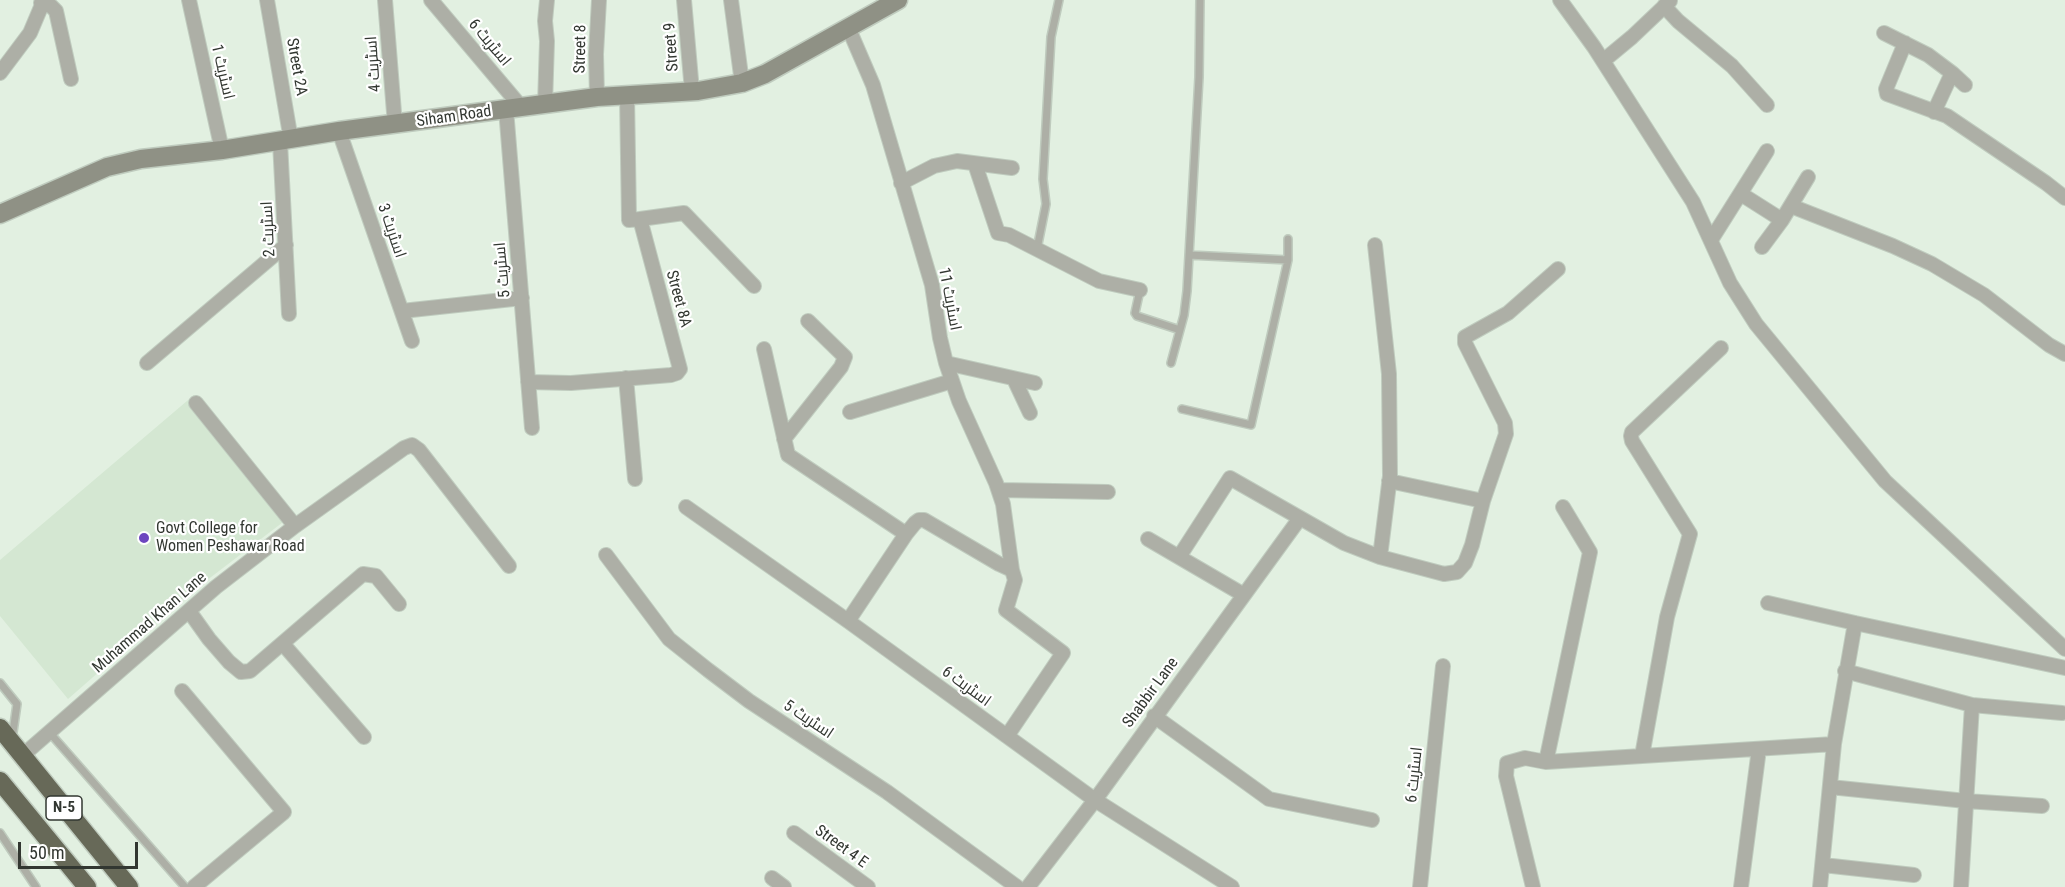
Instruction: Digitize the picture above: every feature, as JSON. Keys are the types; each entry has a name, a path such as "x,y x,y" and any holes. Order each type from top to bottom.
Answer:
{"highway":[{"name":"N-5","path":"8,741 129,887"},
{"name":"N-5","path":"1,777 87,887"}],"street":[{"name":"اسٹریٹ 1","path":"189,0 222,150"},
{"name":"Street 2A","path":"267,0 286,141"},
{"name":"اسٹریٹ 4","path":"385,0 395,125"},
{"name":"اسٹریٹ 6","path":"431,0 514,109"},
{"path":"545,105 547,0"},
{"name":"Street 8","path":"597,98 596,54 599,0"},
{"name":"Street 9","path":"684,0 692,91"},
{"path":"731,0 742,83"},
{"name":"Siham Road","path":"0,214 107,167 141,159 222,150 339,131 597,98 692,91 742,83 765,74 898,0"},
{"path":"1560,0 1603,61 1692,202 1730,283 1756,324 1885,481 2065,649"},
{"path":"0,73 30,33 41,1 56,11 71,79"},
{"path":"1603,61 1668,3 1678,21 1732,66 1767,105"},
{"name":"اسٹریٹ 11","path":"848,27 873,85 932,285 946,363 959,401 999,490 1003,504 1009,569 1015,580 1006,610 1063,653 1007,736"},
{"path":"1884,33 1928,55 1965,85"},
{"path":"1905,43 1886,89 1887,94 1947,116 2065,198"},
{"path":"1934,112 1952,73"},
{"name":"Street 8A","path":"528,382 571,383 671,375 680,369 640,219 629,220 627,96"},
{"name":"اسٹریٹ 5","path":"514,109 522,298 532,428"},
{"name":"اسٹریٹ 3","path":"339,131 412,341"},
{"name":"اسٹریٹ 2","path":"286,141 286,245 289,314"},
{"path":"1710,240 1767,150"},
{"path":"902,183 934,166 957,161 1012,168"},
{"path":"975,164 998,233 1009,235 1099,281 1140,290"},
{"path":"1762,247 1808,177"},
{"path":"1740,194 1782,219"},
{"path":"1791,206 1893,246 1932,264 1984,295 2049,345 2065,354"},
{"path":"640,219 684,213 754,286"},
{"path":"147,363 286,245"},
{"path":"1375,245 1389,374 1389,481 1380,557"},
{"path":"1179,558 1230,478 1344,543 1380,557 1444,574 1457,572 1465,563 1472,545 1483,501 1506,434 1505,423 1464,337 1508,313 1558,269"},
{"path":"402,311 522,298"},
{"path":"784,439 841,367 844,357 808,321"},
{"path":"1642,756 1667,617 1690,534 1631,436 1632,432 1721,348"},
{"path":"764,350 788,455 906,534"},
{"path":"946,363 1035,383"},
{"path":"626,378 635,479"},
{"path":"1014,379 1030,413"},
{"path":"850,412 952,381"},
{"path":"196,403 295,526"},
{"name":"Muhammad Khan Lane","path":"8,741 49,732 216,587 295,526 404,448 412,445 419,450 509,566"},
{"path":"1389,481 1483,501"},
{"path":"999,490 1108,492"},
{"name":"اسٹریٹ 6","path":"686,507 1095,800 1232,887"},
{"path":"1546,762 1590,552 1563,507"},
{"name":"Shabbir Lane","path":"1028,887 1095,800 1300,518"},
{"path":"848,621 906,534 915,523 924,520 1009,569"},
{"path":"1148,539 1244,595"},
{"name":"اسٹریٹ 5","path":"606,555 669,639 749,701 887,792 1017,887"},
{"path":"189,610 209,639 241,672 250,671 363,574 376,576 399,604"},
{"path":"1768,603 2065,668"},
{"path":"1821,887 1834,744 1855,623"},
{"path":"283,644 364,737"},
{"name":"اسٹریٹ 6","path":"1420,887 1443,666"},
{"path":"1845,671 1972,705 2062,713"},
{"path":"182,691 284,812 194,887"},
{"path":"1961,887 1972,705"},
{"path":"1154,716 1269,799 1372,820"},
{"path":"1533,887 1506,776 1507,763 1525,758 1546,762 1834,744"},
{"path":"1742,887 1759,749"},
{"path":"1830,787 1966,801 2042,806"},
{"name":"Street 4 E","path":"794,833 868,887"},
{"path":"1822,865 1914,875"},
{"path":"772,878 784,887"}],"lane":[{"path":"1038,249 1046,204 1043,179 1051,37 1059,0"},
{"path":"1171,363 1187,291 1199,77 1200,0"},
{"path":"1182,409 1251,425 1288,260 1288,239"},
{"path":"1189,255 1288,260"},
{"path":"1140,290 1135,313 1137,316 1180,330"},
{"path":"0,683 17,704 8,741"},
{"path":"49,732 185,887"},
{"path":"0,833 36,887"}],"shaded area":[{"name":"Govt College for Women Peshawar Road","path":"194,395 291,516 181,600 68,699 0,616 0,560"}],"place":[{"name":"Govt College for Women Peshawar Road","path":"144,538"}]}
